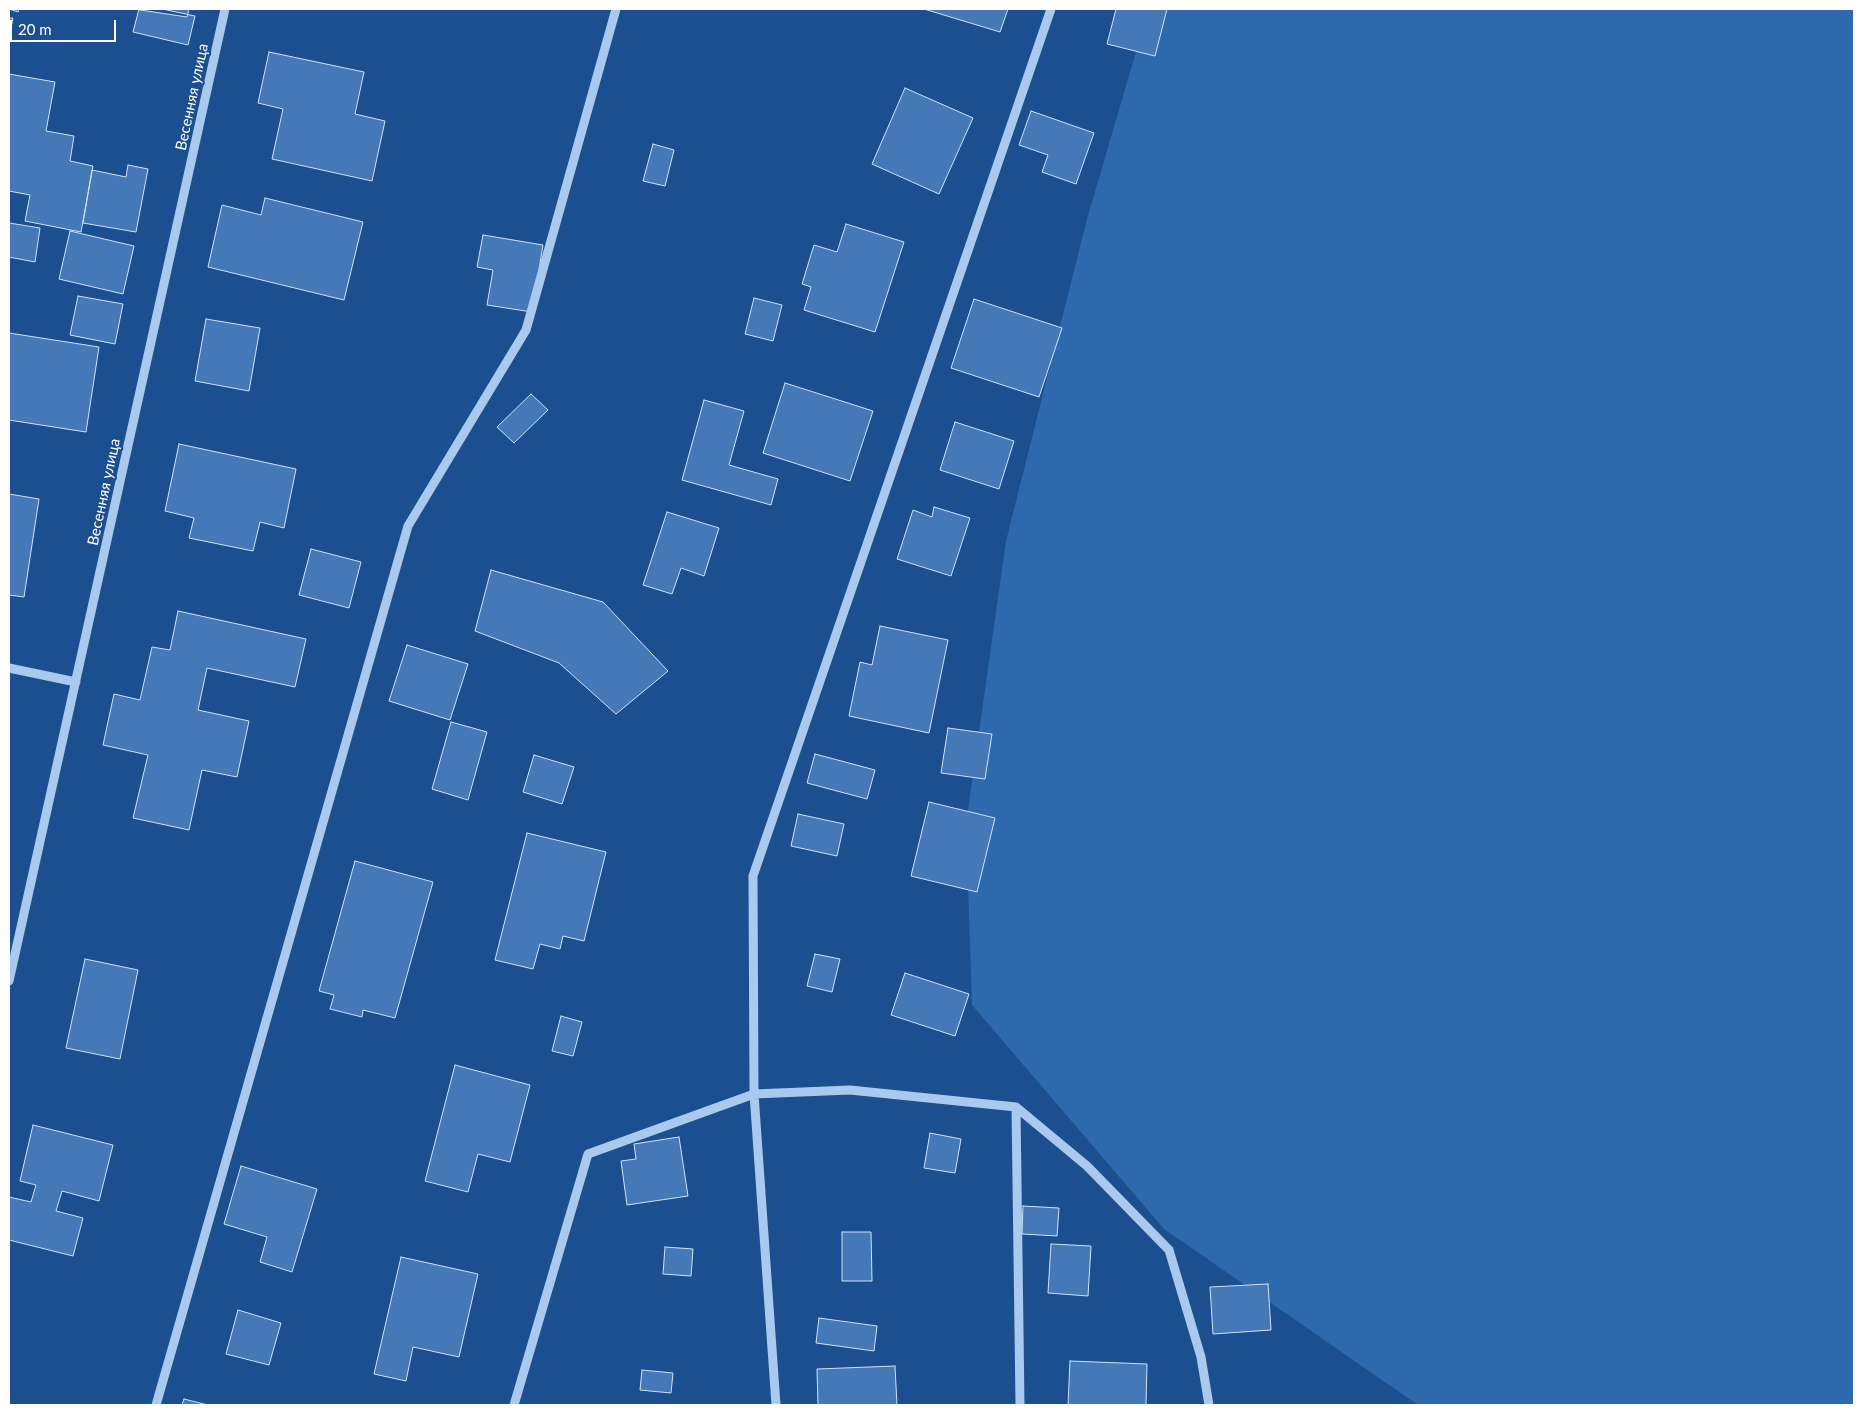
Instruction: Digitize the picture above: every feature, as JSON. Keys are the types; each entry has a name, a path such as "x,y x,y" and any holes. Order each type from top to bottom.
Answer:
{"street":[{"name":"Весенняя улица","path":"9,981 225,9"},
{"path":"156,1405 408,526 526,330 616,9"},
{"path":"776,1405 754,1094 753,876 1051,9"},
{"path":"9,668 76,682"},
{"path":"514,1405 588,1154 754,1094 850,1090 1016,1107 1087,1166 1169,1250 1201,1357 1209,1405"},
{"path":"1016,1107 1020,1405"}],"shaded area":[{"path":"1152,9 1854,9 1854,1405 1418,1405 1164,1229 972,1005 966,824 1006,541 1087,219 1145,21"}],"building":[{"path":"134,9 189,9 187,17"},
{"path":"139,9 162,9 195,16 188,45 133,32"},
{"path":"924,9 1008,9 1000,32"},
{"path":"1116,9 1167,9 1155,56 1107,44"},
{"path":"9,18 13,18 9,39"},
{"path":"269,52 364,72 355,114 385,121 372,181 272,159 283,109 258,103"},
{"path":"9,74 55,82 46,131 74,136 70,161 93,166 81,232 25,221 30,195 9,191"},
{"path":"905,88 973,118 939,194 872,164"},
{"path":"1031,111 1094,133 1076,184 1042,172 1048,155 1019,145"},
{"path":"653,144 674,150 665,186 643,181"},
{"path":"128,165 148,169 136,232 83,223 92,170 126,177"},
{"path":"265,198 363,222 344,300 208,267 222,205 261,215"},
{"path":"9,223 40,228 35,262 9,257"},
{"path":"846,224 904,242 875,332 804,310 811,287 802,284 814,245 837,252"},
{"path":"70,231 134,246 123,294 59,279"},
{"path":"483,235 543,245 532,312 487,305 493,270 477,267"},
{"path":"78,296 123,304 115,344 70,335"},
{"path":"754,298 782,305 773,341 745,334"},
{"path":"974,299 1062,328 1039,397 951,368"},
{"path":"206,319 260,328 249,391 195,381"},
{"path":"9,333 99,347 86,432 9,420"},
{"path":"785,383 873,411 850,481 763,453"},
{"path":"531,394 548,410 514,443 497,427"},
{"path":"704,400 744,411 729,465 778,479 771,505 682,480"},
{"path":"955,422 1014,441 999,489 940,470"},
{"path":"179,444 296,469 284,528 260,522 253,551 189,538 194,518 165,511"},
{"path":"9,494 39,499 24,597 9,595"},
{"path":"934,507 970,518 951,576 897,559 913,510 932,517"},
{"path":"667,512 719,528 704,576 681,568 672,594 643,585"},
{"path":"311,549 361,562 349,608 299,595"},
{"path":"491,570 603,602 668,671 616,714 559,663 475,631"},
{"path":"178,611 306,639 295,687 207,668 198,710 249,721 237,777 202,770 189,830 133,818 148,755 103,745 114,694 140,700 152,647 170,650"},
{"path":"880,626 948,640 929,733 849,716 860,662 872,665"},
{"path":"407,645 468,664 450,720 389,701"},
{"path":"451,722 487,732 468,800 432,789"},
{"path":"948,728 992,734 985,779 941,773"},
{"path":"815,754 875,770 867,799 807,783"},
{"path":"534,755 574,767 562,804 523,792"},
{"path":"929,802 995,818 977,892 911,876"},
{"path":"798,814 844,824 837,856 791,846"},
{"path":"527,833 606,852 584,941 563,936 560,949 540,944 533,969 495,960"},
{"path":"355,861 433,882 395,1018 363,1010 362,1017 330,1009 334,995 319,991"},
{"path":"815,954 840,959 832,992 807,986"},
{"path":"85,959 138,970 120,1059 66,1048"},
{"path":"905,973 969,994 955,1036 891,1015"},
{"path":"561,1016 582,1022 573,1056 552,1051"},
{"path":"455,1065 530,1085 510,1162 478,1154 468,1192 425,1181"},
{"path":"33,1125 113,1145 99,1201 62,1191 56,1211 83,1218 73,1256 9,1240 9,1197 31,1202 36,1185 20,1181"},
{"path":"930,1133 961,1139 955,1173 924,1168"},
{"path":"679,1137 688,1196 627,1205 621,1161 636,1159 634,1144"},
{"path":"241,1166 317,1189 292,1272 260,1262 267,1237 224,1224"},
{"path":"1023,1206 1059,1208 1057,1236 1022,1234"},
{"path":"842,1232 871,1232 872,1281 842,1281"},
{"path":"1051,1244 1091,1246 1088,1296 1048,1293"},
{"path":"665,1247 693,1249 691,1276 663,1274"},
{"path":"401,1257 478,1274 459,1357 413,1347 406,1381 374,1374"},
{"path":"1268,1284 1271,1330 1213,1334 1210,1287"},
{"path":"238,1310 281,1323 269,1365 226,1354"},
{"path":"819,1318 877,1326 874,1351 816,1343"},
{"path":"1070,1361 1147,1364 1146,1405 1068,1405"},
{"path":"895,1366 897,1405 818,1405 817,1369"},
{"path":"642,1370 673,1373 671,1393 640,1390"},
{"path":"184,1399 208,1405 182,1405"}]}
